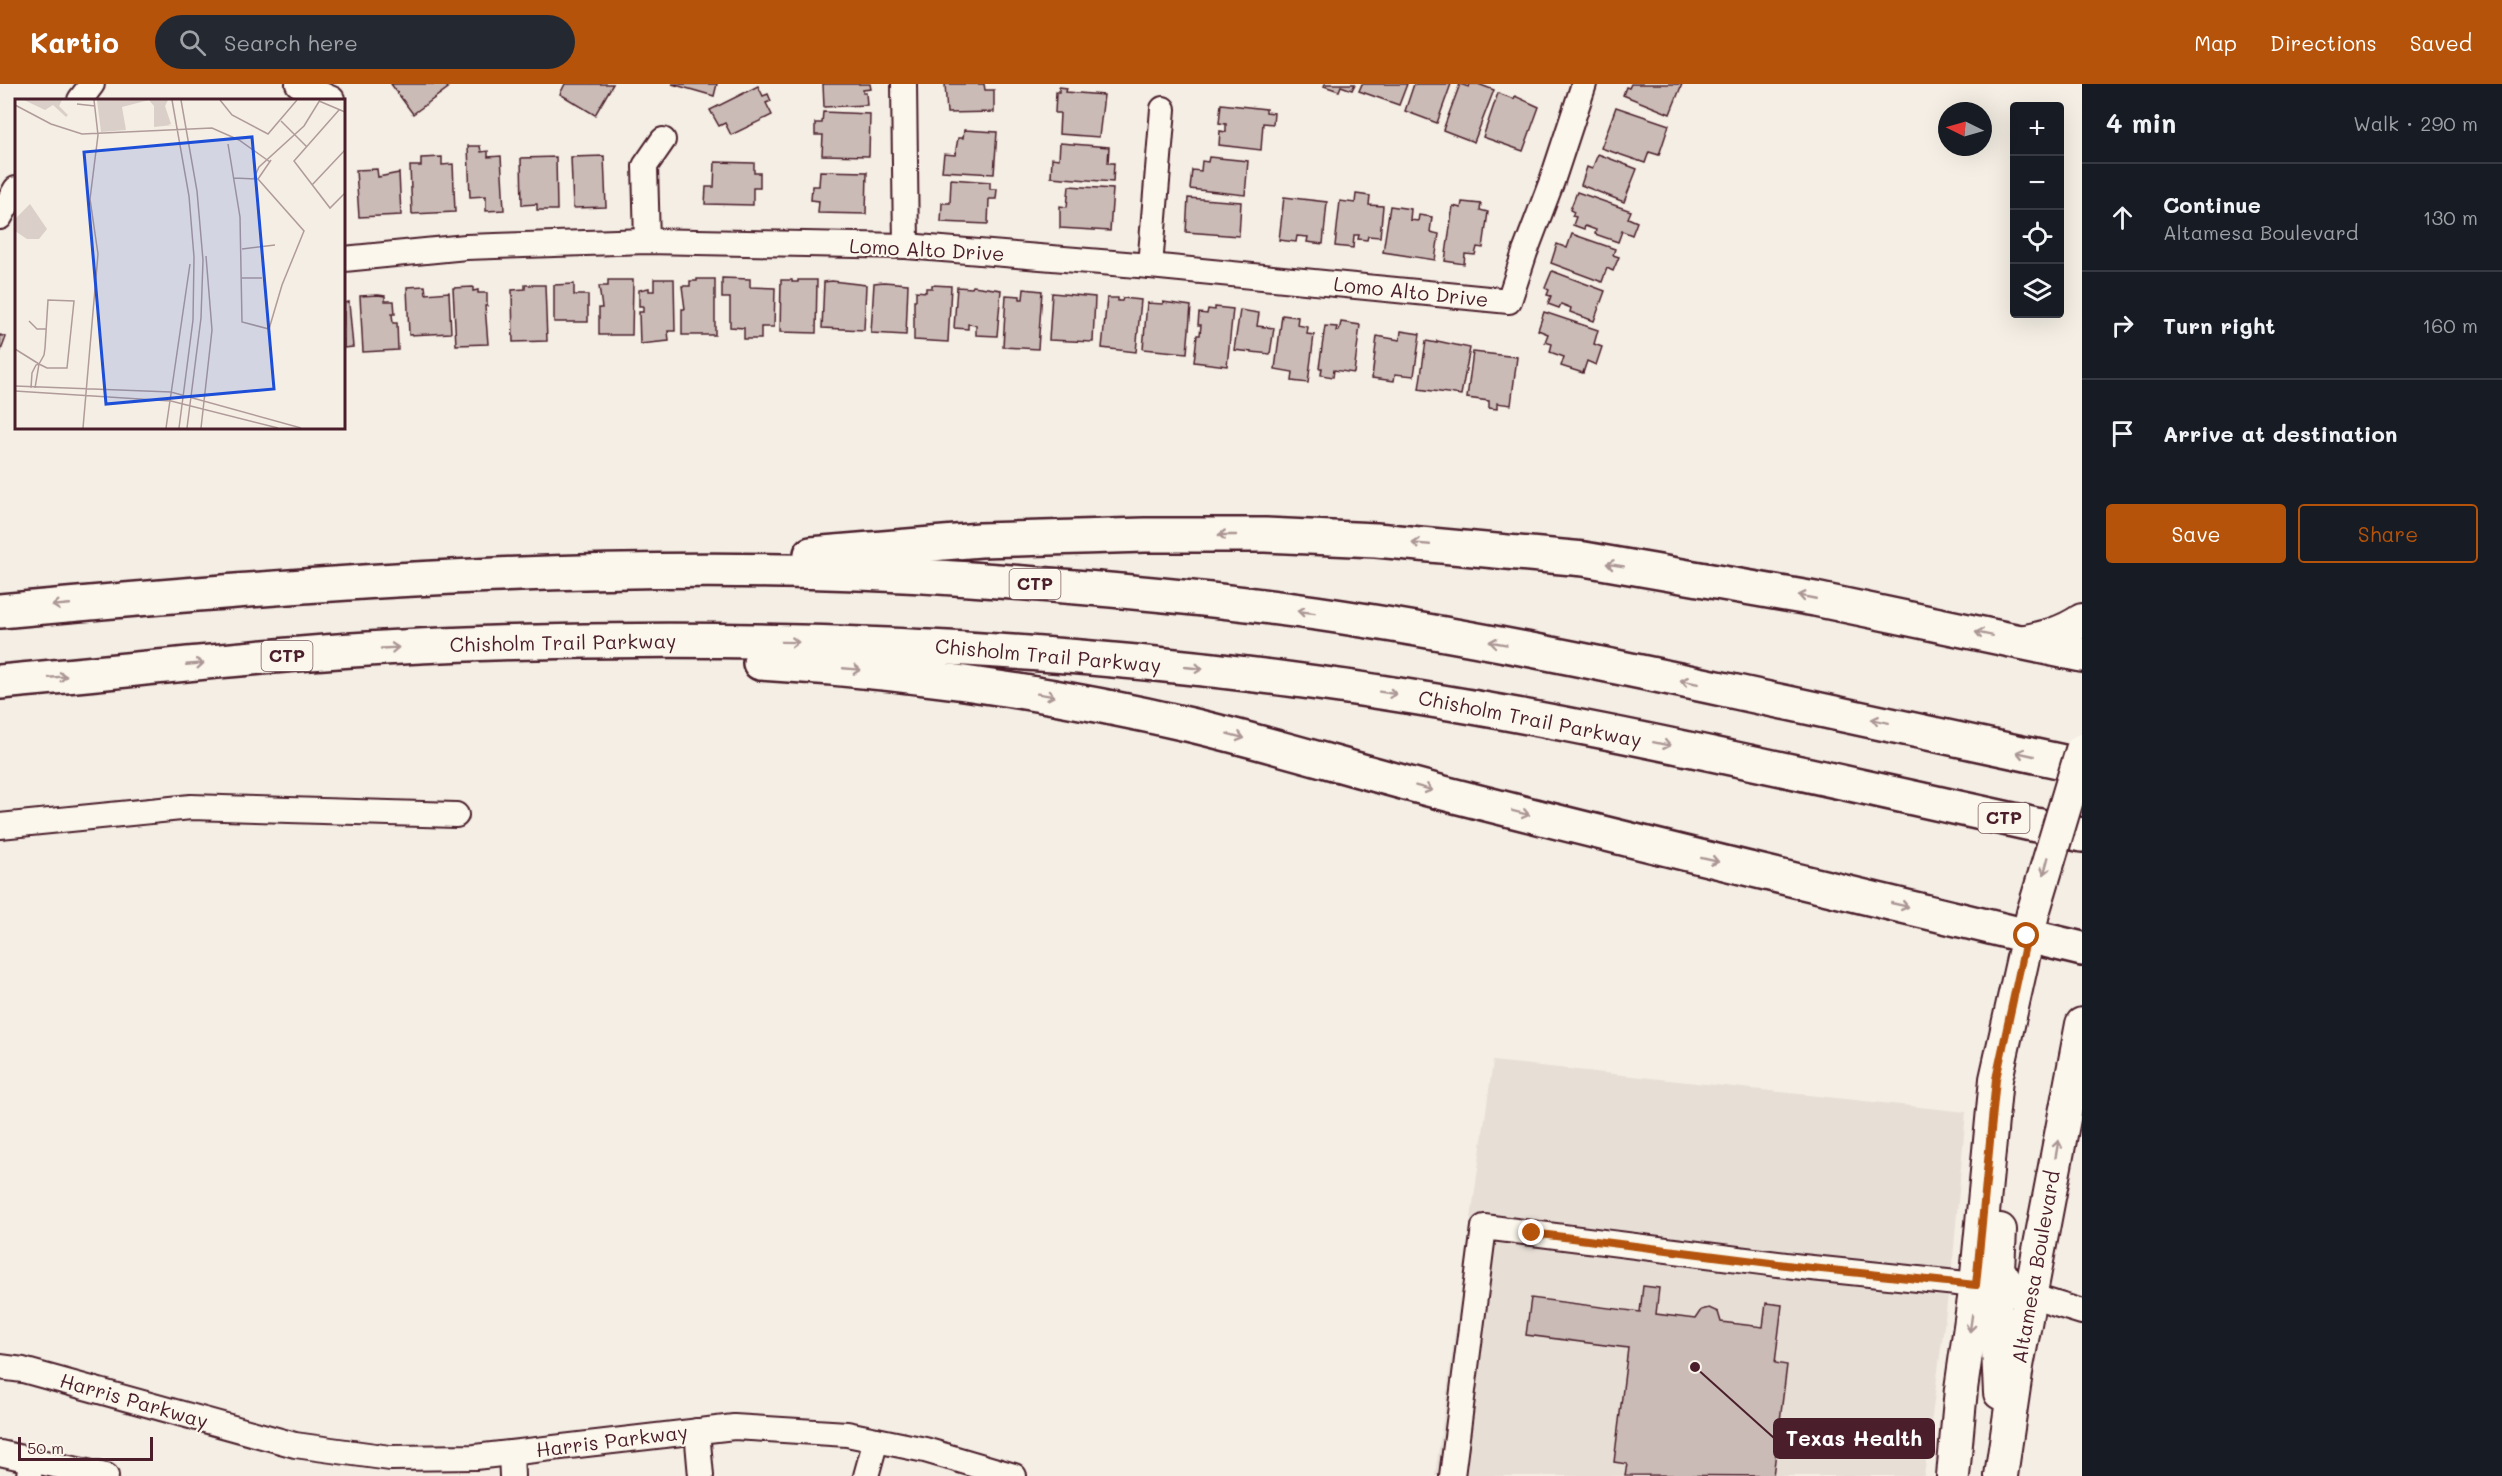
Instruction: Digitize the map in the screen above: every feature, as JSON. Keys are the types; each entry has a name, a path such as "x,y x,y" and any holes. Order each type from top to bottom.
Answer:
{"highway":[{"path":"606,570 980,540 1145,535 1342,537 1584,560 1815,598 2082,655"},
{"name":"CTP","path":"0,610 400,579 606,570 824,572 968,579 1183,598 1313,613 1536,650 1879,721 2082,766"},
{"name":"Chisholm Trail Parkway","path":"0,682 316,653 438,645 652,640 880,644 1075,656 1278,677 1453,703 1567,724 2082,835"},
{"path":"438,645 786,664 884,672 1068,699 1229,734 1617,838 2030,925 2082,949"}],"main road":[{"path":"2020,642 2044,638 2082,620"},
{"path":"1953,1476 1961,1389 1976,1285 1996,1079 2030,925 2082,750"},
{"name":"Altamesa Boulevard","path":"2001,1476 2030,1296 2082,1024"},
{"path":"1996,1079 2002,1208 1998,1269 2009,1287 2030,1296"},
{"path":"1976,1285 1989,1293 1996,1308 2001,1407 2008,1428"}],"street":[{"path":"81,99 92,84"},
{"path":"298,84 333,94"},
{"path":"904,84 906,246"},
{"name":"Lomo Alto Drive","path":"345,259 466,247 647,241 906,246 1150,266 1509,301 1584,84"},
{"path":"1150,266 1163,108"},
{"path":"647,241 645,166 663,140"},
{"path":"0,217 15,191"},
{"path":"0,826 191,807 456,815"},
{"path":"1452,1476 1484,1227 1802,1267 1976,1285"},
{"path":"2030,1296 2082,1312"},
{"name":"Harris Parkway","path":"0,1367 23,1371 295,1445 357,1465 390,1458 475,1457 511,1465 697,1431 734,1427 847,1434 925,1450 1014,1476"},
{"path":"697,1431 701,1476"},
{"path":"866,1476 876,1440"},
{"path":"0,1454 30,1468 106,1476"}],"shaded area":[{"path":"1493,1061 1966,1112 1953,1258 1924,1476 1435,1476"}],"building":[{"path":"391,84 445,84 448,88 413,114"},
{"path":"565,84 613,84 595,115 560,94"},
{"path":"672,84 717,84 714,96"},
{"path":"823,84 870,84 871,89 863,90 863,93 866,93 867,105 824,107"},
{"path":"945,84 984,84 985,90 994,90 994,112 947,113"},
{"path":"1325,84 1355,84 1352,90 1341,86 1339,91 1324,86"},
{"path":"1362,84 1407,84 1399,105 1359,91"},
{"path":"1414,84 1451,84 1437,123 1405,111"},
{"path":"1460,84 1469,87 1470,84 1478,84 1494,90 1474,142 1443,130"},
{"path":"1631,84 1682,84 1670,114 1623,95 1626,87 1629,88"},
{"path":"758,86 763,96 768,94 771,101 766,103 772,115 731,135 725,123 719,126 710,110"},
{"path":"1059,87 1067,88 1066,92 1104,95 1099,137 1059,134 1060,113 1055,113 1056,92 1059,92"},
{"path":"1498,93 1514,99 1515,96 1539,107 1523,151 1483,137"},
{"path":"1221,104 1266,109 1266,112 1274,113 1273,124 1263,123 1261,150 1219,145 1220,131 1226,132 1226,124 1219,123"},
{"path":"1616,107 1669,125 1659,155 1649,152 1645,163 1601,148"},
{"path":"823,112 870,114 869,156 822,155 823,135 815,135 815,123 822,123"},
{"path":"964,130 997,132 994,174 942,171 944,154 955,155 958,138 963,138"},
{"path":"1060,143 1109,147 1108,163 1114,163 1113,182 1051,177 1052,158 1059,159"},
{"path":"468,146 480,146 481,152 488,151 488,157 501,156 504,210 486,211 486,196 470,197"},
{"path":"1598,154 1637,169 1624,202 1581,185 1587,167 1592,169"},
{"path":"604,156 606,207 573,208 571,157"},
{"path":"442,157 442,165 453,164 455,212 412,214 410,166 421,166 421,158"},
{"path":"556,157 557,210 537,210 537,204 522,205 521,158"},
{"path":"1209,157 1248,161 1245,195 1190,189 1192,170 1201,171 1202,161 1208,162"},
{"path":"715,162 754,163 754,173 760,173 760,188 753,188 753,205 705,204 706,187 714,187"},
{"path":"377,169 378,177 399,173 401,215 359,217 356,170"},
{"path":"820,171 867,172 866,214 818,213 819,201 811,200 812,186 819,186"},
{"path":"951,179 990,182 990,189 997,189 996,199 989,199 988,224 941,222 942,203 950,203"},
{"path":"1069,186 1113,189 1110,231 1060,228 1060,206 1067,207"},
{"path":"1577,192 1631,211 1628,218 1637,222 1632,235 1622,231 1618,242 1595,234 1596,230 1573,225 1576,217 1572,216 1574,212 1570,210"},
{"path":"1356,194 1370,196 1369,205 1383,206 1380,237 1368,236 1367,240 1358,239 1359,235 1354,235 1353,248 1335,246 1340,201 1355,203"},
{"path":"1284,197 1327,202 1323,244 1307,242 1308,237 1297,236 1296,242 1279,240"},
{"path":"1188,198 1241,202 1239,236 1186,232"},
{"path":"1462,202 1481,204 1480,210 1488,212 1483,248 1477,247 1475,255 1465,254 1464,264 1445,261 1453,206 1461,208"},
{"path":"1390,206 1411,209 1410,220 1418,221 1419,215 1432,217 1430,232 1439,234 1435,260 1383,252"},
{"path":"1572,234 1615,249 1613,255 1619,257 1613,271 1607,268 1602,282 1551,263 1557,244 1567,248"},
{"path":"1552,271 1605,291 1594,321 1570,312 1571,308 1561,304 1559,308 1548,304 1551,296 1547,295 1549,290 1545,288"},
{"path":"722,278 750,279 750,287 775,288 774,327 761,327 761,339 744,339 744,328 730,327 730,298 722,298"},
{"path":"654,279 674,279 675,331 668,331 669,341 640,344 639,312 643,312 643,306 639,306 639,290 649,288 649,291 654,291"},
{"path":"697,279 715,279 715,335 682,335 682,309 685,309 682,286 690,286 690,281 697,281"},
{"path":"608,280 633,280 632,335 599,335 599,308 602,308 599,286 608,286"},
{"path":"781,280 798,282 798,280 817,280 816,333 780,332"},
{"path":"824,282 866,285 864,330 822,328"},
{"path":"874,283 908,284 906,335 871,333"},
{"path":"574,284 574,295 588,295 588,322 554,322 554,285"},
{"path":"525,285 545,285 547,341 513,342 512,290 525,289"},
{"path":"932,285 951,286 948,342 914,340 916,291 926,292 926,288 932,288"},
{"path":"425,286 426,294 449,292 451,333 409,335 407,287"},
{"path":"973,286 1001,290 997,336 976,335 976,325 968,324 968,329 954,328 957,287 972,288"},
{"path":"473,287 473,291 487,293 487,306 485,306 488,344 456,345 453,288"},
{"path":"1024,289 1042,291 1038,349 1003,347 1006,295 1020,296 1020,299 1023,299"},
{"path":"1052,293 1095,297 1093,342 1049,340"},
{"path":"360,296 385,296 385,301 394,301 395,314 392,314 393,323 397,323 398,350 363,352"},
{"path":"1107,298 1118,298 1118,301 1122,301 1123,298 1141,300 1136,352 1102,348"},
{"path":"349,302 353,347 345,348 345,303"},
{"path":"1163,302 1191,306 1187,353 1143,349 1147,303 1163,304"},
{"path":"1215,307 1233,309 1227,366 1194,362 1197,335 1200,335 1199,313 1207,314 1208,309 1215,310"},
{"path":"1240,310 1259,313 1257,326 1274,328 1270,354 1234,350"},
{"path":"1544,312 1598,330 1594,344 1602,347 1596,365 1587,361 1583,373 1561,366 1564,357 1550,352 1552,344 1545,342 1548,334 1538,330"},
{"path":"1282,315 1298,317 1297,325 1308,327 1307,334 1314,335 1308,383 1292,381 1293,372 1275,369"},
{"path":"1341,322 1360,325 1354,373 1334,370 1333,377 1321,375 1322,368 1319,368 1325,326 1337,327 1336,331 1339,331"},
{"path":"1401,331 1420,334 1414,376 1395,374 1394,381 1372,378 1377,336 1400,340"},
{"path":"0,335 6,337 0,353"},
{"path":"1426,341 1470,348 1461,395 1419,389"},
{"path":"1473,352 1517,357 1511,405 1497,403 1497,409 1489,408 1489,401 1467,398"},
{"path":"1643,1286 1659,1288 1656,1314 1695,1319 1701,1310 1709,1308 1718,1312 1721,1322 1763,1327 1766,1303 1782,1305 1775,1363 1787,1365 1773,1476 1625,1475 1627,1464 1614,1462 1628,1348 1526,1335 1531,1298 1640,1312"}],"place":[{"name":"Texas Health","path":"1695,1367"}],"route":[{"path":"1532,1233 1802,1267 1976,1285 1996,1079 2027,936"}]}
